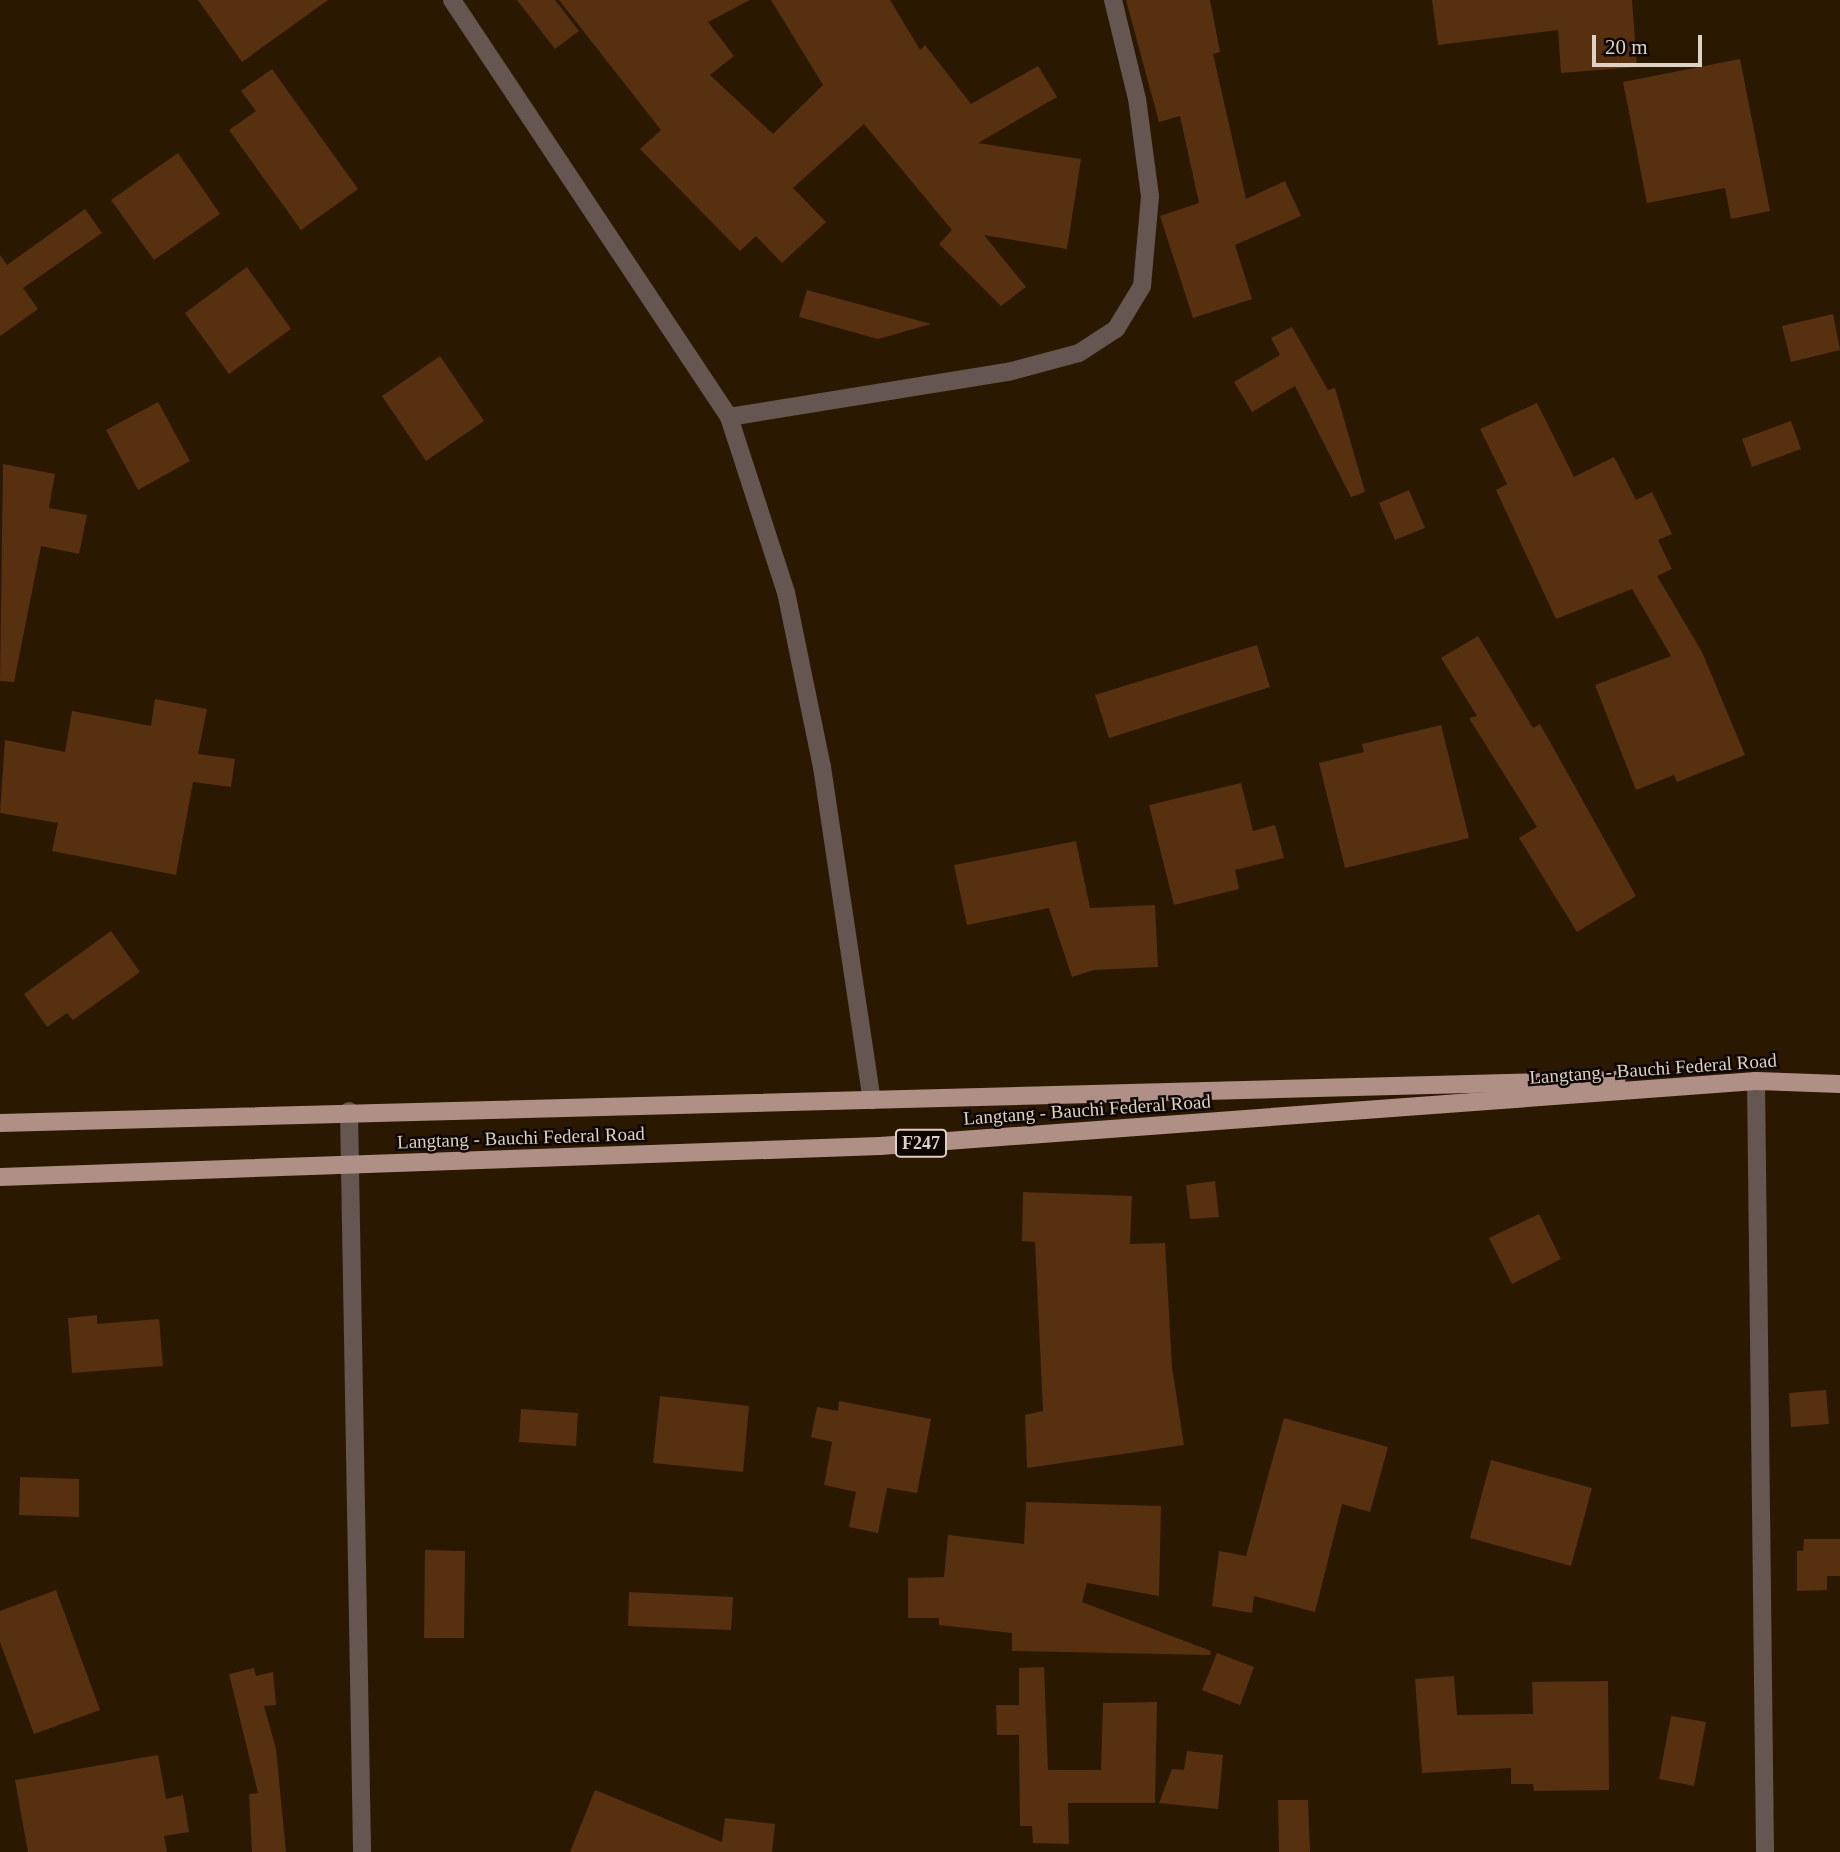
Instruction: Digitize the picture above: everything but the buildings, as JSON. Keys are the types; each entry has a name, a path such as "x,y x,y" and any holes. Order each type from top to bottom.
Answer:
{"main road":[{"name":"Langtang - Bauchi Federal Road","path":"0,1123 349,1111 1840,1074"},
{"name":"Langtang - Bauchi Federal Road","path":"0,1177 880,1146 1756,1081 1840,1084"}],"street":[{"path":"452,0 729,418 786,592 822,767 872,1100"},
{"path":"729,418 1009,372 1079,353 1116,329 1142,286 1150,196 1137,99 1113,0"},
{"path":"1756,1081 1765,1852"},
{"path":"349,1111 362,1852"}]}
